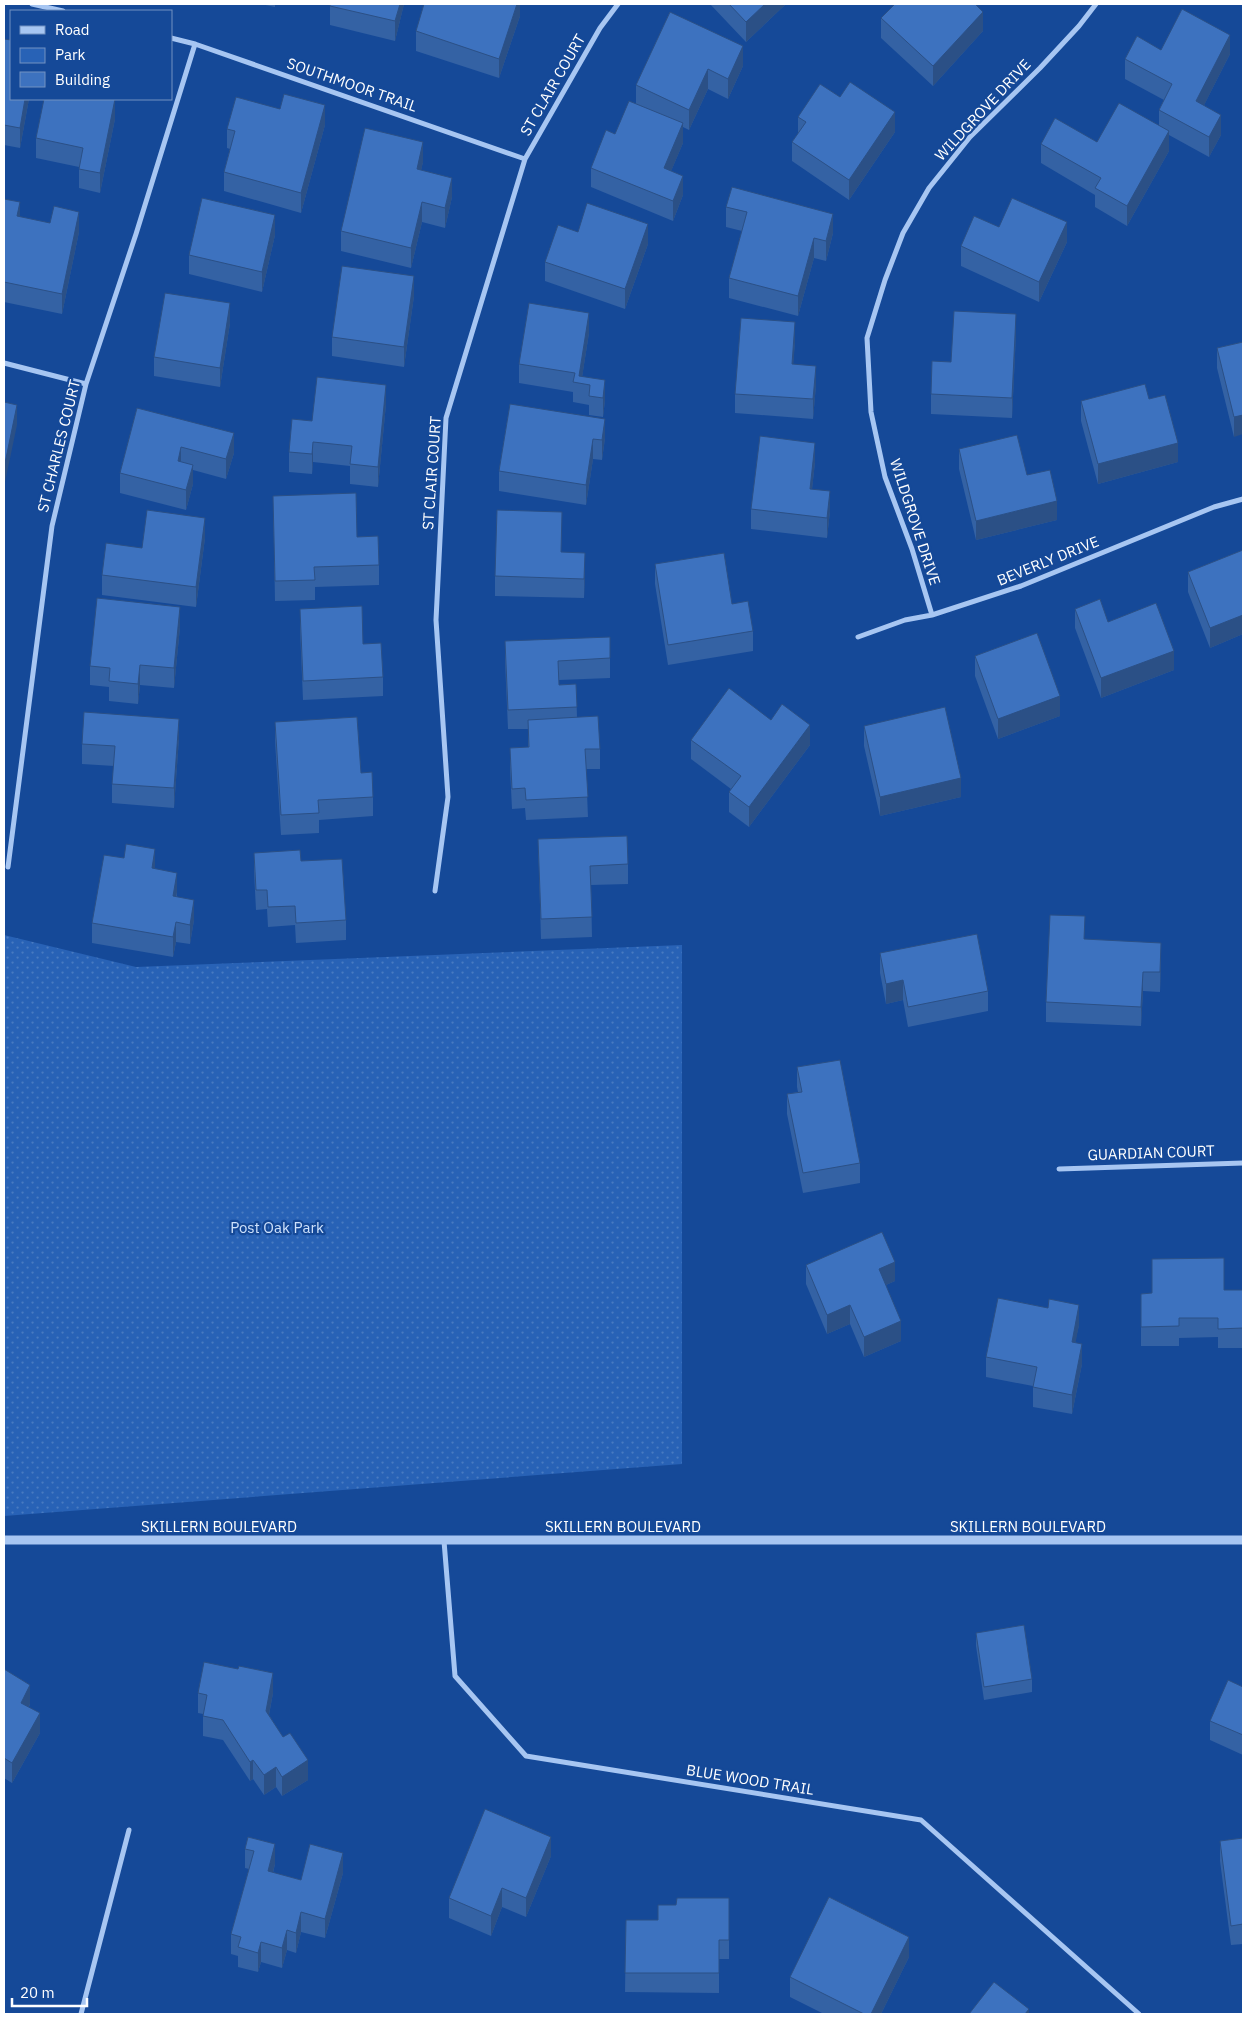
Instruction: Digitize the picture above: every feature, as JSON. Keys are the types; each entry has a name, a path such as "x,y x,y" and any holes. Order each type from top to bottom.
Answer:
{"street":[{"path":"32,4 59,10"},
{"name":"ST CLAIR COURT","path":"435,891 448,797 436,620 446,418 525,159 600,28 618,4"},
{"name":"WILDGROVE DRIVE","path":"932,615 912,549 885,477 871,412 866,338 903,233 928,188 970,137 1046,61 1079,26 1096,4"},
{"name":"SOUTHMOOR TRAIL","path":"172,38 195,44 525,159"},
{"name":"ST CHARLES COURT","path":"8,867 52,526 86,384 136,234 195,44"},
{"path":"4,364 86,384"},
{"name":"BEVERLY DRIVE","path":"858,637 905,620 932,615 1021,586 1214,507 1243,499"},
{"name":"GUARDIAN COURT","path":"1059,1169 1243,1163"},
{"name":"SKILLERN BOULEVARD","path":"4,1540 1243,1540"},
{"name":"BLUE WOOD TRAIL","path":"444,1541 455,1676 526,1756 921,1820 1139,2014"},
{"path":"81,2014 130,1830"}],"green space":[{"name":"Post Oak Park","path":"4,935 136,967 682,945 682,1464 4,1516"}],"building":[{"path":"330,4 400,4 395,21 330,6"},
{"path":"424,4 517,4 499,59 416,31"},
{"path":"729,4 765,4 746,22"},
{"path":"895,4 975,4 983,12 933,66 881,18"},
{"path":"1182,9 1230,35 1196,101 1221,115 1209,137 1159,110 1172,84 1125,59 1137,36 1161,50"},
{"path":"670,12 743,46 728,79 708,69 689,110 636,85"},
{"path":"4,39 10,40 10,100 25,100 20,128 4,125"},
{"path":"850,82 895,112 849,180 792,142 806,122 798,117 820,84 840,97"},
{"path":"284,94 325,105 301,193 224,172 235,131 227,129 236,97 280,109"},
{"path":"44,100 115,100 100,173 79,169 83,148 36,138"},
{"path":"629,101 683,123 664,168 683,176 673,201 591,168 606,130 615,134"},
{"path":"1119,103 1169,131 1127,206 1095,188 1101,178 1041,144 1055,118 1097,142"},
{"path":"365,128 423,142 417,169 452,178 445,208 422,202 411,248 341,231"},
{"path":"732,187 833,214 826,241 814,238 798,296 729,278 747,212 726,207"},
{"path":"202,198 275,215 262,272 189,255"},
{"path":"1012,198 1067,222 1039,282 961,246 974,216 999,227"},
{"path":"4,199 20,202 17,216 50,223 54,206 79,212 62,294 4,282"},
{"path":"587,203 648,224 625,289 545,262 558,225 578,232"},
{"path":"342,266 414,276 404,347 332,337"},
{"path":"165,293 230,303 220,368 154,357"},
{"path":"529,303 589,313 579,376 605,380 603,398 589,396 590,385 573,382 575,373 519,364"},
{"path":"954,311 1016,314 1012,398 931,394 932,361 951,362"},
{"path":"741,318 795,322 792,364 816,366 813,399 735,394"},
{"path":"1243,342 1243,415 1234,417 1217,348"},
{"path":"317,377 386,385 378,467 350,464 352,446 313,442 312,454 289,452 292,419 312,421"},
{"path":"1145,384 1149,399 1165,395 1178,443 1098,464 1081,401"},
{"path":"4,402 17,405 4,468"},
{"path":"510,404 605,419 602,440 593,439 586,485 499,471"},
{"path":"137,408 234,433 226,459 181,447 178,461 193,465 186,490 120,473"},
{"path":"1017,435 1027,475 1050,470 1057,501 976,521 959,449"},
{"path":"760,436 815,443 810,489 830,491 827,518 751,509"},
{"path":"356,493 357,537 378,536 379,565 314,567 315,580 275,581 273,496"},
{"path":"147,510 205,518 196,587 102,575 106,543 142,548"},
{"path":"497,510 562,512 561,552 585,553 584,579 495,576"},
{"path":"1243,550 1243,615 1210,628 1188,572"},
{"path":"724,553 732,604 748,601 753,631 668,645 655,564"},
{"path":"97,598 180,607 174,668 140,665 138,684 109,681 110,668 90,666"},
{"path":"1100,599 1108,622 1156,603 1174,651 1101,678 1075,609"},
{"path":"362,606 363,644 381,643 383,677 303,681 300,609"},
{"path":"1037,633 1060,696 998,719 975,656"},
{"path":"610,637 610,658 558,661 559,685 576,684 577,707 508,710 505,641"},
{"path":"729,688 771,720 782,704 810,725 749,807 729,792 741,776 691,740"},
{"path":"945,707 961,778 880,797 864,726"},
{"path":"84,712 179,719 174,788 112,784 115,746 82,744"},
{"path":"598,716 600,749 585,749 588,797 526,800 525,788 512,789 510,748 529,747 528,720"},
{"path":"357,717 361,773 372,772 373,797 318,800 319,813 281,815 275,722"},
{"path":"627,836 628,864 590,866 592,917 541,919 538,839"},
{"path":"126,844 155,849 152,868 177,873 173,896 194,900 190,925 176,922 173,937 92,923 104,855 124,858"},
{"path":"300,850 301,861 342,859 346,920 296,923 295,906 268,907 267,890 256,890 254,853"},
{"path":"1050,915 1085,916 1084,939 1161,943 1160,972 1143,972 1141,1007 1046,1002"},
{"path":"977,934 988,991 908,1007 903,980 886,984 880,953"},
{"path":"840,1060 860,1163 803,1173 787,1094 802,1092 797,1067"},
{"path":"882,1232 895,1262 879,1269 901,1321 864,1337 850,1305 827,1315 806,1265"},
{"path":"1224,1258 1224,1290 1243,1290 1243,1328 1218,1329 1218,1318 1179,1318 1179,1326 1141,1327 1141,1294 1152,1293 1152,1259"},
{"path":"998,1298 1048,1308 1049,1299 1079,1305 1072,1342 1082,1344 1072,1395 1033,1387 1037,1367 986,1357"},
{"path":"1024,1625 1032,1679 984,1687 976,1633"},
{"path":"204,1662 238,1669 239,1666 273,1673 266,1711 283,1737 290,1733 308,1760 282,1777 276,1767 264,1775 253,1760 250,1762 223,1720 203,1716 207,1695 198,1693"},
{"path":"4,1669 30,1685 21,1703 40,1713 12,1763 4,1758"},
{"path":"1228,1680 1243,1687 1243,1735 1210,1721"},
{"path":"485,1809 551,1837 526,1898 502,1888 491,1916 449,1898"},
{"path":"248,1837 275,1844 268,1871 301,1880 310,1844 343,1853 325,1919 301,1912 296,1933 287,1930 282,1948 261,1942 258,1953 238,1947 241,1937 231,1934 254,1851 245,1849"},
{"path":"1243,1838 1243,1924 1231,1926 1220,1841"},
{"path":"829,1897 909,1937 871,2014 864,2014 790,1977"},
{"path":"677,1898 729,1898 729,1940 719,1940 719,1973 625,1973 626,1920 658,1920 658,1905 676,1905"},
{"path":"994,1982 1029,2009 1025,2014 969,2014"}]}
